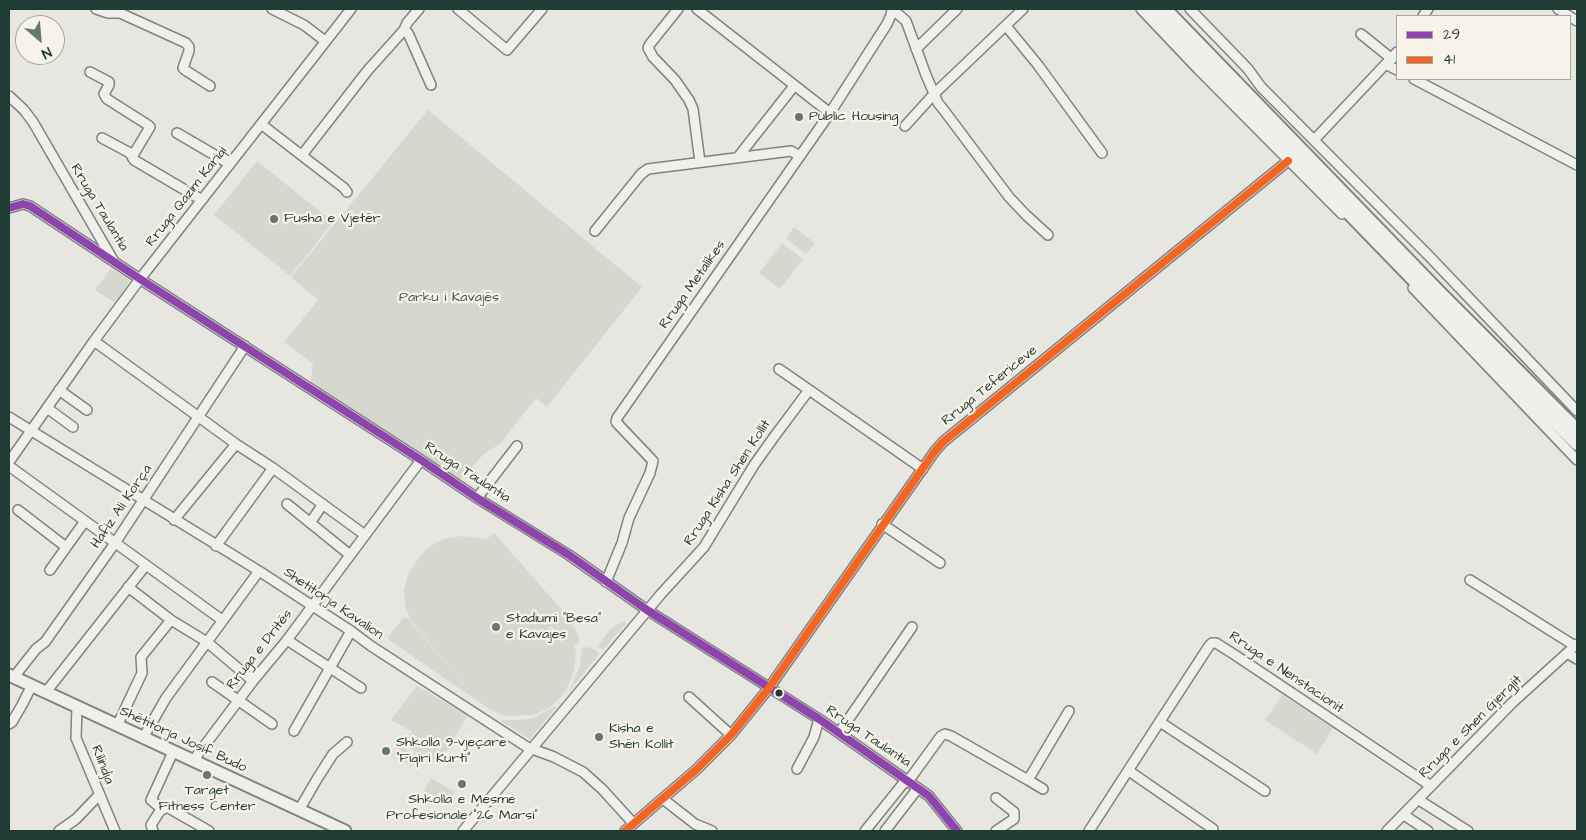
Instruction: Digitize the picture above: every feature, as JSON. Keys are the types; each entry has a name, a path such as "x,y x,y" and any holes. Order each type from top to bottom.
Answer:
{"highway":[{"path":"1151,9 1435,302 1577,444"},
{"path":"1165,9 1435,288 1577,430"},
{"path":"1340,204 1343,211 1366,235 1367,240"}],"main road":[{"name":"Shëtitorja Josif Budo","path":"12,676 299,810 329,828 345,831"}],"street":[{"path":"96,9 108,13 120,13 186,44 189,47 189,51 183,68 210,86"},
{"path":"272,9 304,25 325,41"},
{"name":"Rruga Qazim Kariqi","path":"9,462 140,279 351,9"},
{"path":"302,155 368,70 404,30 407,23 419,9"},
{"path":"458,9 507,50 542,9"},
{"path":"678,9 648,48 653,57 675,80 694,109 700,162"},
{"path":"697,9 830,113"},
{"path":"916,49 957,9"},
{"path":"905,126 934,94 1023,9"},
{"path":"1141,9 1367,240 1577,460"},
{"path":"1190,9 1248,69 1262,87 1577,411"},
{"path":"892,11 906,21 934,94 943,110 1009,197 1048,235"},
{"name":"Rruga Metalikes","path":"606,582 622,543 629,518 650,473 653,461 616,422 617,418 830,113 887,24 892,11"},
{"path":"1006,26 1038,65 1102,153"},
{"path":"404,30 408,33 432,85"},
{"path":"1314,139 1392,59 1361,34"},
{"path":"90,72 110,85 104,94 107,99 150,127 132,156"},
{"path":"1416,80 1577,165"},
{"path":"738,157 794,86"},
{"name":"Rruga Taulantia","path":"9,96 24,110 33,122 115,262 477,498 569,555 647,610 839,733 918,788 933,801 957,831"},
{"path":"261,124 347,192"},
{"path":"177,133 230,164"},
{"path":"102,138 130,153 134,160 202,200"},
{"path":"595,231 645,170 791,150 800,156"},
{"name":"Rruga Tefericeve","path":"625,831 664,799 731,735 769,688 882,524 923,469 927,460 943,442 1288,161"},
{"path":"11,205 23,204 30,206 115,262"},
{"path":"94,341 365,535"},
{"name":"Hafiz Ali Korça","path":"12,676 36,649 45,642 115,543 245,346"},
{"path":"779,369 923,469"},
{"path":"59,390 87,410"},
{"name":"Rruga Kisha Shen Kollit","path":"463,831 647,610 704,547 754,465 809,390"},
{"path":"47,408 73,427"},
{"name":"Shetitorja Kavalion","path":"9,417 258,572 532,748 583,772 634,823"},
{"path":"174,520 236,444"},
{"path":"477,498 517,446"},
{"name":"Rruga e Dritës","path":"193,761 253,681 287,640 421,460"},
{"path":"9,466 222,620"},
{"path":"216,546 273,468"},
{"path":"287,504 350,555"},
{"path":"310,523 323,504"},
{"path":"18,510 66,547"},
{"path":"50,570 85,521"},
{"path":"882,524 940,564"},
{"path":"46,692 146,565"},
{"path":"143,738 166,698 258,572"},
{"path":"1470,580 1576,645"},
{"path":"128,587 171,620 208,642 253,681"},
{"path":"117,726 142,673 141,657 171,620"},
{"path":"839,733 912,627"},
{"path":"294,731 351,632"},
{"path":"287,640 361,688"},
{"name":"Rruga e Nenstacionit","path":"1089,831 1209,646 1216,643 1431,786"},
{"name":"Rruga e Shen Gjergjit","path":"1387,831 1512,703 1576,645"},
{"path":"1567,654 1577,659"},
{"path":"212,682 272,724"},
{"path":"9,724 12,722 32,685"},
{"path":"689,697 731,735"},
{"name":"Rilindja","path":"77,707 76,738 115,831"},
{"path":"1028,780 1069,711"},
{"path":"797,769 814,737 819,720"},
{"path":"1160,722 1265,791"},
{"path":"865,831 902,784 912,776 944,734 951,736 1042,789"},
{"path":"299,810 333,754 347,742"},
{"path":"174,752 151,800 209,831"},
{"path":"1129,772 1213,829"},
{"path":"885,831 918,788"},
{"path":"59,831 76,819 99,795"},
{"path":"996,798 1014,812 1014,819 996,831"},
{"path":"664,799 695,824 712,831"},
{"path":"1418,800 1468,831"},
{"path":"153,831 151,824 165,808"},
{"path":"1404,815 1428,831"}],"green space":[{"name":"Parku i Kavajës","path":"428,110 642,287 547,407 536,398 501,443 484,454 459,481 310,384 313,364 284,342 318,300 291,277"},
{"name":"Fusha e Vjetër","path":"257,161 333,222 290,276 214,215"},
{"path":"794,227 815,243 806,254 786,238"},
{"path":"782,243 803,259 780,289 759,273"},
{"path":"111,268 130,281 115,303 95,290"},
{"name":"Stadiumi \"Besa\" e Kavajes","path":"494,533 569,618 579,636 579,643 574,645 576,653 574,670 567,688 562,696 549,708 533,715 505,716 491,710 389,640 388,637 406,617 470,690 410,620 405,605 404,590 409,572 426,549 444,539 462,536 487,539"},
{"path":"624,621 626,623 603,650 601,649 598,646 610,629"},
{"path":"587,647 596,650 599,654 569,692 580,666 582,648"},
{"path":"417,686 468,715 439,764 404,745 412,731 391,720"},
{"path":"1282,695 1333,728 1317,754 1265,720"},
{"path":"555,706 556,708 530,739 501,721 533,718"},
{"path":"397,745 418,755 413,766 392,756"},
{"path":"431,778 455,792 447,804 424,791"}],"transit line":[{"name":"41","path":"625,831 697,769 731,735 769,688 943,442 1288,161"},
{"name":"29","path":"9,208 23,204 30,206 477,498 569,555 647,610 819,719 929,796 957,831"}],"place":[{"name":"Public Housing","path":"799,117"},
{"name":"Fusha e Vjetër","path":"274,219"},
{"name":"Stadiumi \"Besa\" e Kavajes","path":"496,627"},
{"name":"Kisha e Shën Kollit","path":"599,737"},
{"name":"Shkolla 9-vjeçare \"Fiqiri Kurti\"","path":"386,751"},
{"name":"Target Fitness Center","path":"207,775"},
{"name":"Shkolla e Mesme Profesionale \"26 Marsi\"","path":"462,784"}]}
